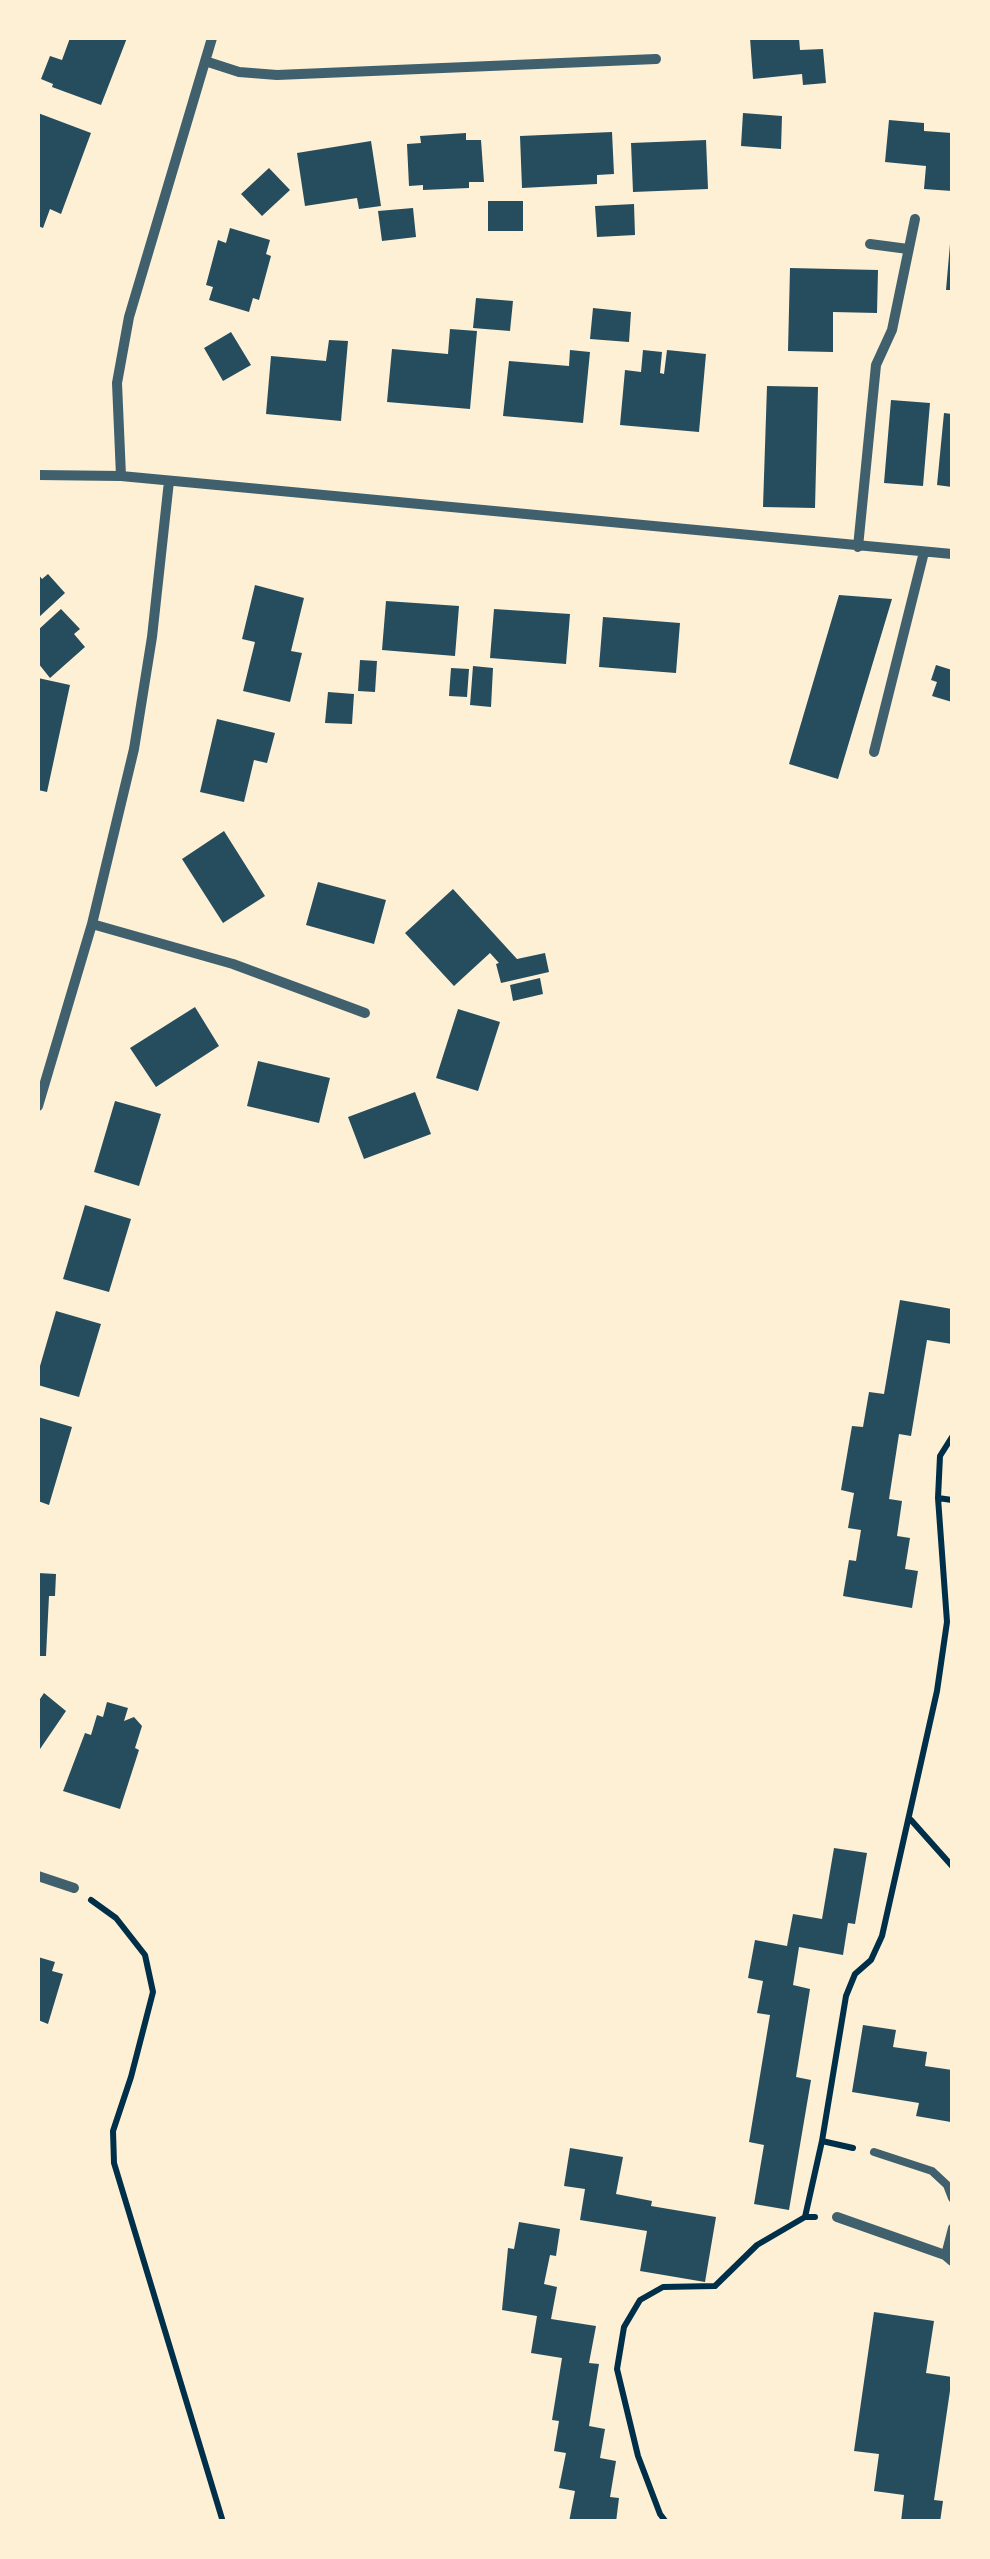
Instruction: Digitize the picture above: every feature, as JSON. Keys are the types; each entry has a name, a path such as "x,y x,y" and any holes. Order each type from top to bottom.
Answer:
{"street":[{"path":"122,476 117,383 129,317 212,38"},
{"path":"205,61 239,72 277,75 656,59"},
{"path":"858,547 876,365 892,330 915,218"},
{"path":"870,244 908,249"},
{"path":"38,474 122,476 952,554"},
{"path":"38,1106 92,924 137,730 152,637 169,481"},
{"path":"874,752 924,552"},
{"path":"92,924 233,964 365,1014"},
{"path":"38,1876 74,1888"},
{"path":"837,2217 949,2258"}],"lane":[{"path":"874,2152 932,2171 952,2198"},
{"path":"949,2258 952,2228"}],"path":[{"path":"805,2217 846,1996 855,1974 872,1960 882,1936 937,1691 947,1622 938,1498 940,1456 952,1436"},
{"path":"938,1498 952,1500"},
{"path":"910,1820 952,1866"},
{"path":"74,1888 116,1918 145,1955 153,1992 113,2131 114,2163 223,2522"},
{"path":"822,2141 874,2152"},
{"path":"660,2519 638,2456 616,2370 624,2327 640,2300 663,2287 715,2286 757,2245 805,2217 837,2217"}],"building":[{"path":"70,38 127,38 101,105 41,79 50,56 62,60"},
{"path":"750,38 799,38 800,50 823,49 826,83 803,85 802,74 753,79"},
{"path":"38,113 91,133 61,214 50,209 43,228 38,226"},
{"path":"743,113 782,116 781,149 741,146"},
{"path":"889,120 924,123 924,131 952,133 952,191 924,189 926,166 885,162"},
{"path":"612,132 614,174 597,175 597,184 522,188 520,136"},
{"path":"466,133 466,140 481,140 484,182 469,182 469,188 423,190 423,185 409,186 407,144 421,143 420,136"},
{"path":"706,140 708,189 633,192 631,143"},
{"path":"371,141 381,206 359,209 357,198 305,206 297,153"},
{"path":"269,168 290,190 262,216 241,194"},
{"path":"488,201 523,201 523,231 488,231"},
{"path":"634,204 635,235 597,237 595,206"},
{"path":"413,208 416,237 382,241 378,211"},
{"path":"230,228 270,240 266,254 271,256 259,300 253,298 249,312 209,300 213,287 206,285 218,240 226,243"},
{"path":"950,244 952,290 946,290"},
{"path":"790,268 878,270 877,313 833,312 833,352 788,351"},
{"path":"476,298 513,301 510,331 473,328"},
{"path":"593,308 631,312 629,342 590,339"},
{"path":"450,329 477,331 470,409 387,402 392,349 448,354"},
{"path":"231,332 251,365 223,381 204,348"},
{"path":"329,340 348,341 341,421 266,414 271,356 326,361"},
{"path":"570,350 590,352 583,423 503,416 509,361 569,366"},
{"path":"643,350 662,352 660,373 664,374 667,350 706,354 699,432 620,425 625,370 641,372"},
{"path":"767,386 818,387 815,508 763,507"},
{"path":"891,400 930,403 923,486 884,483"},
{"path":"944,413 952,414 952,487 937,485"},
{"path":"38,574 42,579 48,574 65,593 38,618"},
{"path":"255,585 304,598 291,651 302,653 290,702 243,691 255,642 242,639"},
{"path":"839,595 892,599 838,779 789,764"},
{"path":"386,601 459,606 455,656 382,650"},
{"path":"61,609 80,629 74,634 85,647 50,678 38,663 38,630"},
{"path":"494,609 570,614 566,664 490,658"},
{"path":"603,617 680,623 676,673 599,667"},
{"path":"360,660 377,661 375,692 358,691"},
{"path":"936,665 952,670 952,702 932,696 937,682 931,680"},
{"path":"473,666 493,668 491,707 470,705"},
{"path":"451,668 469,669 467,697 449,696"},
{"path":"38,678 70,685 47,792 38,790"},
{"path":"328,692 354,694 352,724 325,723"},
{"path":"217,719 275,733 267,763 254,760 244,802 200,792"},
{"path":"224,831 265,896 223,923 182,859"},
{"path":"318,882 386,900 374,944 306,925"},
{"path":"453,889 517,959 545,953 549,972 501,983 496,964 499,963 490,953 454,986 405,933"},
{"path":"540,978 543,994 513,1001 510,985"},
{"path":"195,1007 219,1046 156,1087 130,1048"},
{"path":"458,1009 500,1022 478,1091 436,1078"},
{"path":"258,1061 330,1078 319,1123 247,1106"},
{"path":"415,1092 431,1134 364,1159 348,1117"},
{"path":"115,1101 161,1114 139,1186 94,1172"},
{"path":"85,1205 131,1219 109,1292 63,1279"},
{"path":"900,1300 952,1309 952,1344 927,1340 911,1436 899,1434 889,1499 902,1501 897,1536 910,1538 905,1569 918,1571 912,1608 843,1596 849,1560 856,1561 861,1530 848,1528 854,1493 841,1490 852,1426 863,1427 869,1392 884,1394"},
{"path":"56,1311 101,1324 79,1397 38,1385"},
{"path":"38,1417 72,1427 49,1505 38,1501"},
{"path":"38,1573 56,1574 55,1596 49,1596 46,1656 38,1656"},
{"path":"44,1693 66,1711 38,1752 38,1702"},
{"path":"107,1702 128,1708 124,1721 134,1717 142,1726 135,1748 139,1750 120,1809 63,1791 85,1733 91,1735 97,1715 103,1717"},
{"path":"834,1848 867,1853 855,1924 848,1923 843,1955 799,1947 793,1985 810,1989 796,2077 811,2080 789,2210 754,2204 764,2145 749,2142 770,2015 757,2013 763,1981 748,1978 755,1940 787,1946 793,1914 822,1919"},
{"path":"38,1957 55,1962 52,1971 63,1974 48,2024 38,2020"},
{"path":"863,2025 896,2030 893,2047 927,2052 925,2066 952,2070 951,2122 916,2116 919,2103 852,2092"},
{"path":"570,2148 623,2157 616,2194 652,2201 651,2206 716,2217 705,2282 640,2271 647,2231 580,2220 585,2189 564,2186"},
{"path":"519,2222 560,2229 556,2256 550,2255 544,2284 557,2287 551,2319 596,2326 589,2363 599,2364 589,2426 605,2429 600,2458 616,2461 610,2497 619,2498 616,2522 569,2522 575,2491 559,2488 566,2453 554,2451 559,2421 552,2420 562,2358 531,2353 537,2316 502,2310 508,2248 514,2249"},
{"path":"874,2312 934,2321 926,2373 952,2377 934,2500 943,2501 940,2522 901,2522 904,2495 874,2491 879,2454 854,2451"}]}
